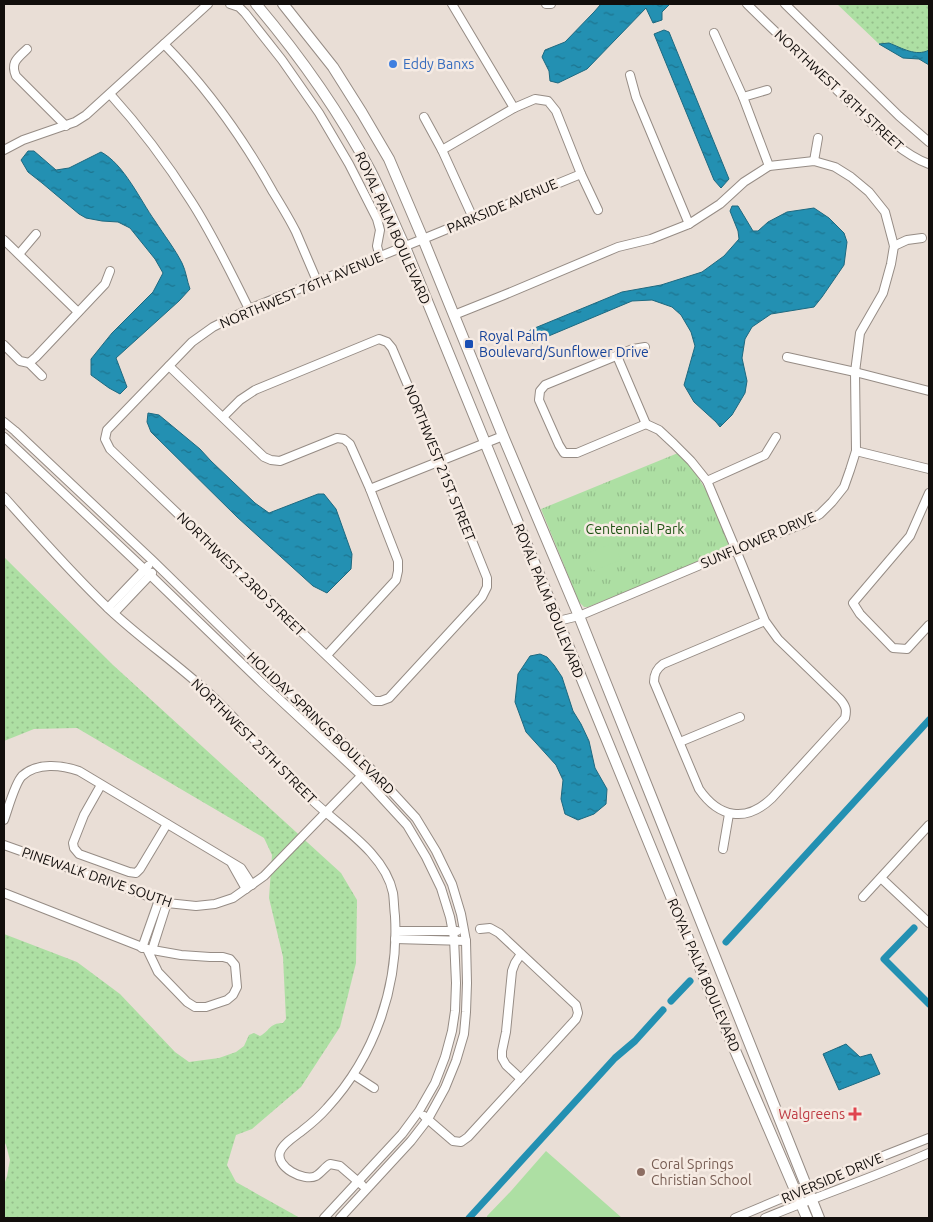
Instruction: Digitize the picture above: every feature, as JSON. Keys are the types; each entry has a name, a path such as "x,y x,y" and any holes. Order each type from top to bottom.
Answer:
{"main road":[{"name":"ROYAL PALM BOULEVARD","path":"256,4 316,80 344,125 370,171 405,247 711,995 807,1218"},
{"name":"ROYAL PALM BOULEVARD","path":"283,4 333,67 389,159 654,800 819,1218"}],"street":[{"path":"4,150 23,140 66,126 86,115 208,4"},
{"path":"230,4 238,7 245,13 282,60 319,113 349,164 377,219 380,230 377,246 380,257"},
{"path":"452,4 514,108"},
{"path":"546,4 551,4"},
{"name":"NORTHWEST 18TH STREET","path":"746,4 879,129 908,153 929,164"},
{"path":"754,11 759,4"},
{"path":"785,4 899,116 929,142"},
{"path":"714,33 743,97 770,166"},
{"path":"164,44 209,94 261,170 295,230 317,281"},
{"path":"27,49 14,61 13,69 16,76 66,126"},
{"path":"630,75 636,97 689,224"},
{"path":"743,97 767,90"},
{"path":"110,94 164,159 192,201 217,245 249,309"},
{"path":"442,150 514,108 535,99 548,101 556,111 581,174 598,210"},
{"path":"424,116 442,150 473,218"},
{"path":"814,161 818,138"},
{"name":"SUNFLOWER DRIVE","path":"454,315 504,296 618,247 651,239 689,224 720,204 744,182 770,166 814,161 835,167 869,192 885,212 894,246 884,293 860,333 854,372 856,451 844,487 820,514 805,523 579,616 558,621"},
{"name":"PARKSIDE AVENUE","path":"423,239 581,174"},
{"path":"19,254 36,234"},
{"path":"894,246 908,240 922,238"},
{"name":"NORTHWEST 76TH AVENUE","path":"105,439 107,430 192,342 213,327 249,309 423,239"},
{"path":"4,240 78,312"},
{"path":"29,362 36,357 105,284 110,271"},
{"name":"NORTHWEST 21ST STREET","path":"223,417 240,400 255,390 379,338 387,342 392,348 487,578 487,586 482,597 456,626 389,698 382,702"},
{"path":"4,345 20,361 29,362 42,376"},
{"path":"645,348 633,349 545,385 540,391 539,400 558,445 564,453 577,453 646,424"},
{"path":"617,356 646,424 659,430 674,444 707,481 764,621 778,639 840,699 847,711 845,718 763,806 754,811 729,814 714,806 699,789 654,682 654,677 655,672 663,664 764,621"},
{"path":"787,357 929,389"},
{"path":"169,366 264,457 280,461 337,438 344,439 350,444 370,488 398,561 398,571 396,580 327,655"},
{"name":"HOLIDAY SPRINGS BOULEVARD","path":"4,422 369,767 416,818 436,851 452,884 461,914 466,941 468,983 464,1034 456,1061 445,1088 428,1119 411,1141 340,1218"},
{"path":"370,488 503,436"},
{"name":"HOLIDAY SPRINGS BOULEVARD","path":"4,437 361,775 407,825 426,857 441,888 453,931 456,983 455,1011 445,1057 435,1082 419,1111 402,1134 324,1218"},
{"path":"707,481 766,454 776,437"},
{"name":"NORTHWEST 23RD STREET","path":"105,439 110,449 374,701 382,702"},
{"path":"856,451 929,469"},
{"path":"929,493 910,536 853,604 860,614 893,648 907,649 929,625"},
{"name":"NORTHWEST 25TH STREET","path":"4,497 111,610 210,694 312,801 338,822 378,860 388,876 393,894 395,935 392,979 380,1022 365,1056 348,1083 326,1109 283,1147 279,1153 279,1160 284,1167 300,1176 309,1178 316,1176 330,1164 340,1166 358,1182"},
{"path":"111,610 156,564"},
{"path":"680,742 740,717"},
{"path":"4,820 22,776 36,768 47,766 70,768 79,771 242,868 249,887"},
{"name":"PINEWALK DRIVE SOUTH","path":"4,845 163,902 196,906 215,904 233,898 264,876 369,767"},
{"name":"PINEWALK DRIVE SOUTH","path":"101,785 84,815 73,842 74,848 79,854 136,873 167,824"},
{"path":"724,849 729,814"},
{"path":"863,897 929,825"},
{"path":"881,878 929,923"},
{"path":"4,893 147,949 181,955 230,959 235,965 237,988 227,1000 206,1007 195,1007 187,1002 158,972 147,949 163,902"},
{"path":"419,1111 453,1141 461,1142 468,1137 576,1019 578,1014 576,1005 499,932 490,928 480,929"},
{"path":"395,935 464,931"},
{"path":"395,935 466,941"},
{"path":"521,954 512,971 506,1032 502,1051 502,1058 506,1065 521,1079"},
{"path":"354,1074 374,1088"},
{"name":"RIVERSIDE DRIVE","path":"735,1218 929,1138"},
{"name":"RIVERSIDE DRIVE","path":"765,1218 929,1153"},
{"path":"358,1182 367,1189"}],"green space":[{"path":"837,4 929,4 929,65 919,59 903,58 879,44"},
{"name":"Centennial Park","path":"678,453 695,472 707,492 728,540 728,545 724,552 584,607 579,602 541,509"},
{"path":"614,543 621,560 592,571 585,554"},
{"path":"4,557 113,665 341,873 357,900 356,963 340,1027 301,1087 252,1129 236,1135 227,1165 236,1182 300,1218 4,1218 4,1185 10,1160 4,1141 4,934 77,962 120,994 175,1052 189,1062 219,1058 236,1052 244,1046 249,1035 254,1033 260,1036 275,1024 283,1023 286,1019 283,957 269,898 272,855 264,838 77,728 34,729 4,741"},
{"path":"546,1151 622,1218 487,1218"}],"water":[{"path":"601,4 670,4 662,12 662,20 653,23 646,8 587,69 558,83 550,81 549,71 542,57 545,50 565,42"},
{"path":"664,30 669,32 729,179 721,188 714,180 654,34"},
{"path":"889,43 919,53 929,50 929,65 919,59 903,58 879,44"},
{"path":"28,151 34,151 56,170 69,168 101,152 117,165 131,183 176,252 183,266 190,289 116,358 127,387 120,394 91,375 91,359 112,333 153,292 163,273 155,259 130,228 118,222 86,218 28,172 21,160"},
{"path":"732,206 738,206 753,231 758,231 768,222 787,212 814,208 829,218 844,233 847,242 844,265 814,307 771,314 752,327 745,339 742,358 747,381 745,393 732,415 720,427 694,402 684,385 695,346 691,332 681,315 672,307 652,300 632,301 532,343 528,337 530,330 622,292 661,285 702,272 724,256 739,239 730,211"},
{"path":"148,413 159,415 200,449 255,503 269,513 318,494 324,494 336,509 352,554 351,569 327,593 313,586 237,517 151,432 147,422"},
{"path":"540,654 547,657 562,677 573,711 589,741 595,768 607,789 606,804 594,814 578,820 565,814 561,799 563,780 556,765 526,732 515,702 518,674 530,656"},
{"path":"846,1044 860,1057 871,1054 880,1074 839,1090 823,1054"}],"waterway":[{"path":"726,942 929,720"},
{"path":"914,928 884,959 929,1004"},
{"path":"671,1001 690,981"},
{"path":"469,1218 615,1058 635,1041 663,1010"}],"place":[{"name":"Eddy Banxs","path":"393,64"},
{"name":"Royal Palm Boulevard/Sunflower Drive","path":"469,344"},
{"name":"Walgreens","path":"855,1114"},
{"name":"Coral Springs Christian School","path":"641,1172"}]}
